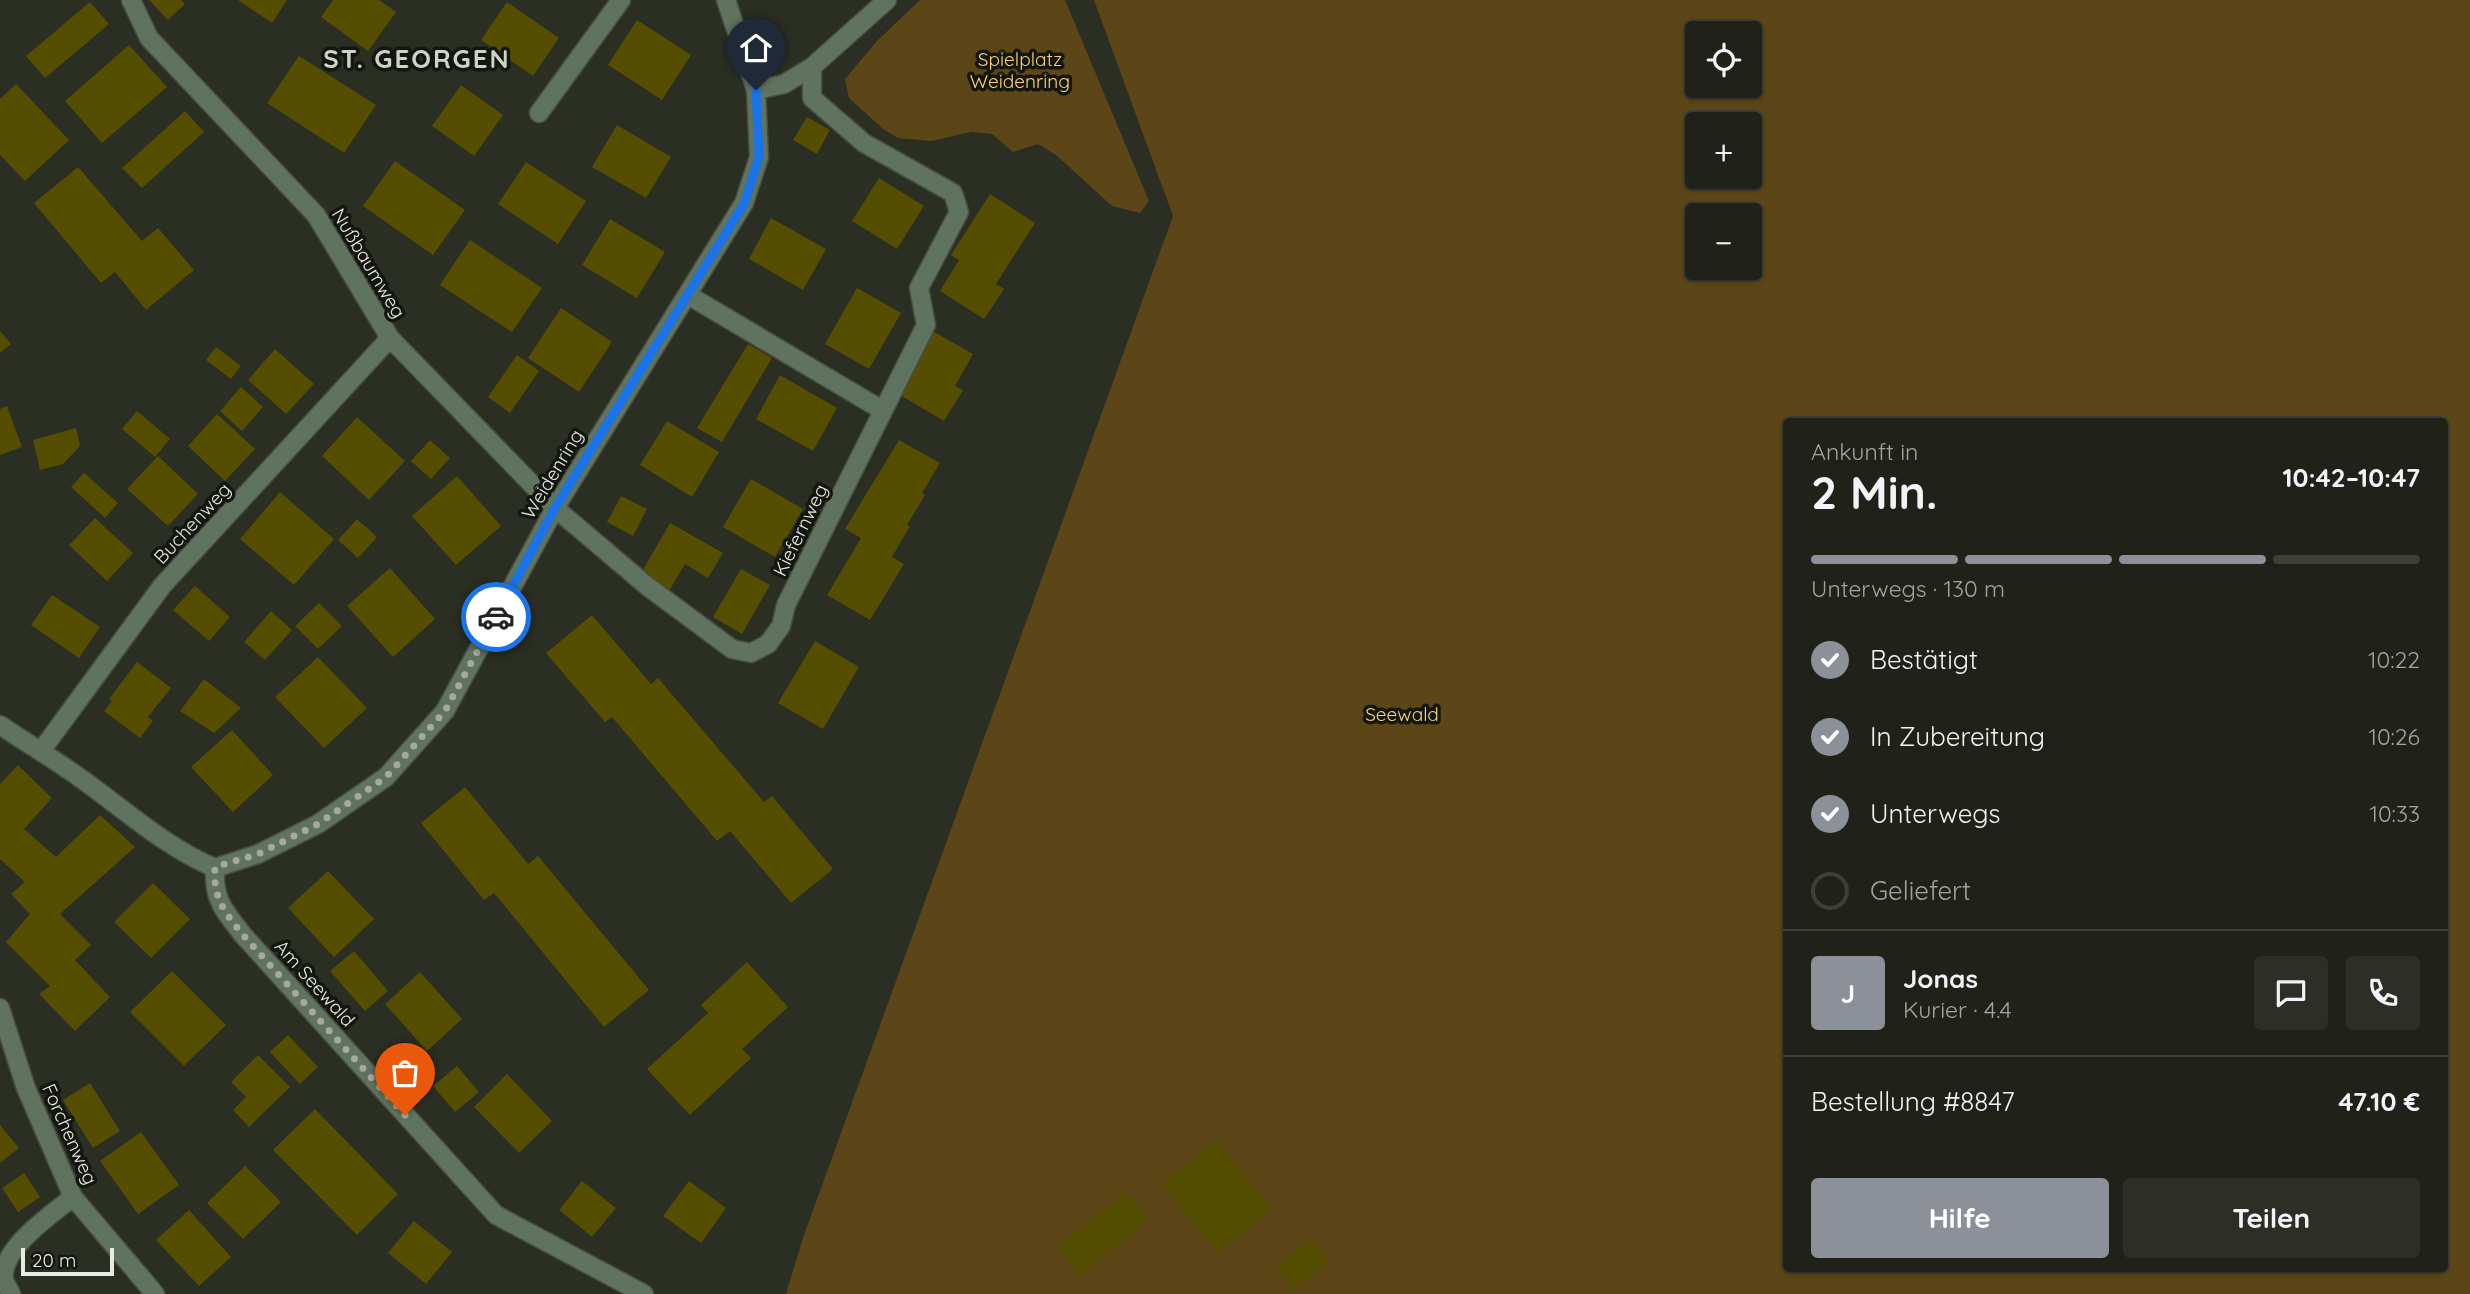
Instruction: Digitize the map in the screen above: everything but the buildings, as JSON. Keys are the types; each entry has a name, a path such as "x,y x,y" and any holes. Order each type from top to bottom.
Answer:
{"street":[{"name":"Nußbaumweg","path":"131,0 149,38 316,215 390,338 555,508"},
{"path":"539,113 621,0"},
{"name":"Weidenring","path":"215,867 258,854 318,824 386,777 445,711 555,508 744,204 759,157 756,90 726,0"},
{"path":"756,90 784,84 812,68 887,0"},
{"name":"Kiefernweg","path":"555,508 648,586 732,649 751,653 768,644 781,626 786,605 926,325 919,288 959,212 953,193 864,143 813,98 812,68"},
{"path":"688,295 882,410"},
{"name":"Buchenweg","path":"41,751 162,586 390,338"},
{"path":"0,725 92,786 193,859 215,867"},
{"name":"Am Seewald","path":"215,867 214,887 224,911 243,935 496,1215 644,1294"},
{"name":"Forchenweg","path":"0,1009 26,1088 73,1197 155,1294"},
{"path":"11,1294 4,1278 6,1260 20,1241 73,1197"}],"green space":[{"name":"Spielplatz Weidenring","path":"920,0 1065,0 1149,201 1140,213 1112,206 1056,155 1038,144 1013,152 992,134 971,132 931,141 898,138 883,129 849,98 845,79 877,41"},
{"name":"Seewald","path":"1094,0 2470,0 2470,1294 786,1294 803,1238 1173,216"}],"way so far":[{"path":"405,1115 224,911 214,887 215,867 258,854 318,824 386,777 445,711 496,617"}],"district":[{"name":"ST. GEORGEN","path":"417,59"}],"route":[{"path":"496,617 555,508 744,204 759,157 756,90"}]}
